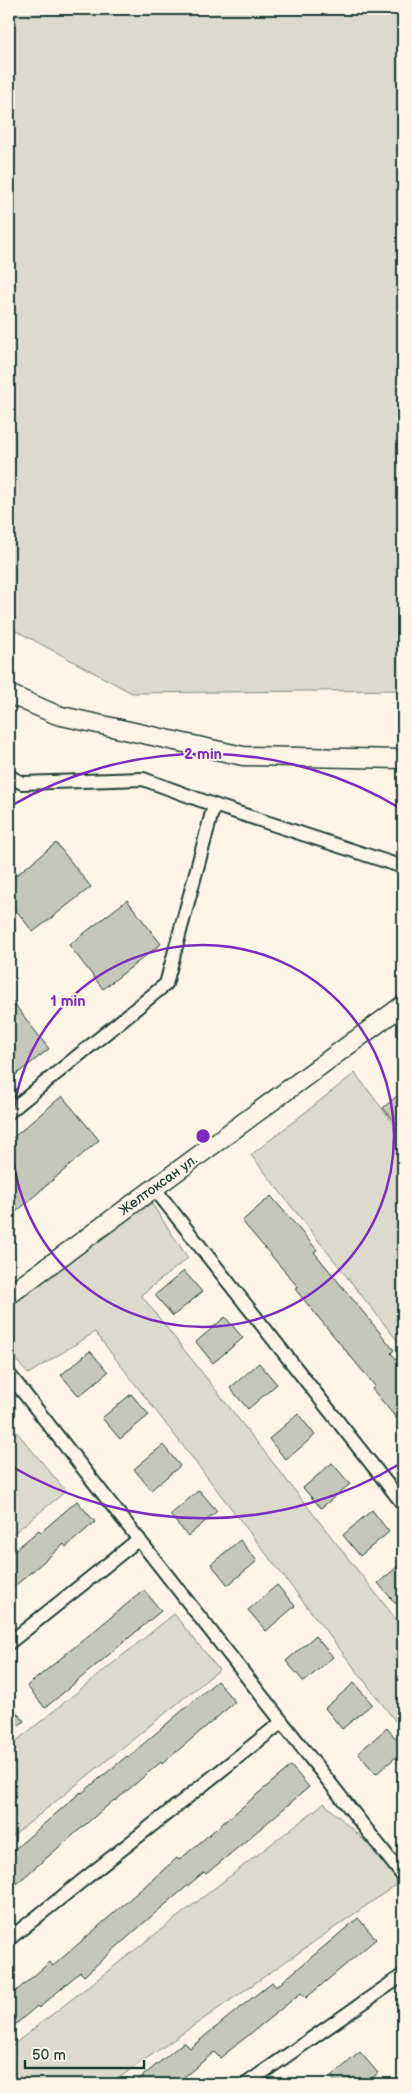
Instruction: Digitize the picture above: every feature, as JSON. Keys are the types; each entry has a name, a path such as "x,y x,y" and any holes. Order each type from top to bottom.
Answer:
{"street":[{"path":"9,694 57,714 243,756 403,759"},
{"path":"9,776 22,783 143,779 214,805 403,867"},
{"path":"9,1112 166,984 214,805"},
{"name":"Желтоксан ул.","path":"9,1295 403,1005"},
{"path":"154,1188 403,1504"},
{"path":"9,1374 403,1876"},
{"path":"9,1643 138,1539"},
{"path":"9,1940 282,1722"},
{"path":"246,2084 403,1974"}],"shaded area":[{"path":"9,9 403,9 403,690 132,693 9,627"},
{"path":"355,1073 403,1136 403,1348 251,1155"},
{"path":"150,1201 188,1258 141,1295 403,1628 403,1731 95,1332 28,1374 9,1352 9,1306"},
{"path":"9,1423 66,1491 9,1537"},
{"path":"174,1614 219,1670 9,1839 9,1747"},
{"path":"324,1803 403,1877 403,1880 110,2084 9,2084 9,2048"}],"building":[{"path":"56,843 91,887 33,932 9,901 9,881"},
{"path":"127,900 161,944 103,989 69,945"},
{"path":"9,997 49,1049 9,1080"},
{"path":"403,1091 403,1131 383,1108"},
{"path":"62,1096 99,1140 9,1218 9,1141"},
{"path":"271,1196 317,1250 314,1252 394,1350 391,1353 403,1367 403,1426 372,1389 375,1386 295,1289 298,1287 242,1221"},
{"path":"184,1271 202,1292 173,1316 155,1295"},
{"path":"225,1317 243,1338 213,1363 196,1342"},
{"path":"90,1351 108,1372 79,1396 61,1375"},
{"path":"259,1363 277,1384 248,1409 230,1388"},
{"path":"131,1394 149,1415 120,1439 102,1418"},
{"path":"298,1414 315,1435 286,1460 269,1439"},
{"path":"163,1445 180,1466 151,1490 134,1469"},
{"path":"332,1463 350,1484 321,1508 303,1488"},
{"path":"199,1490 217,1511 188,1536 170,1515"},
{"path":"77,1501 95,1522 66,1547 64,1544 9,1591 9,1555 39,1530 41,1532"},
{"path":"372,1510 389,1532 360,1556 343,1535"},
{"path":"240,1540 257,1561 228,1585 211,1564"},
{"path":"403,1562 403,1598 396,1604 378,1583"},
{"path":"277,1585 295,1606 266,1631 248,1610"},
{"path":"144,1590 161,1611 45,1708 27,1686"},
{"path":"315,1636 333,1657 304,1682 286,1661"},
{"path":"217,1681 235,1702 162,1764 161,1762 114,1800 9,1890 9,1854 81,1792 128,1757"},
{"path":"354,1683 372,1704 342,1729 325,1708"},
{"path":"9,1703 24,1721 9,1734"},
{"path":"387,1728 403,1747 403,1751 376,1774 358,1753"},
{"path":"291,1766 309,1787 206,1874 204,1872 154,1914 84,1976 80,1972 39,2008 37,2006 9,2030 9,1997 50,1962 53,1966 177,1858 179,1860"},
{"path":"358,1918 376,1939 306,1998 301,1993 220,2058 214,2052 176,2084 133,2084 184,2042 190,2048 272,1982 276,1987"},
{"path":"360,2052 378,2073 365,2084 337,2084 331,2077"}]}
